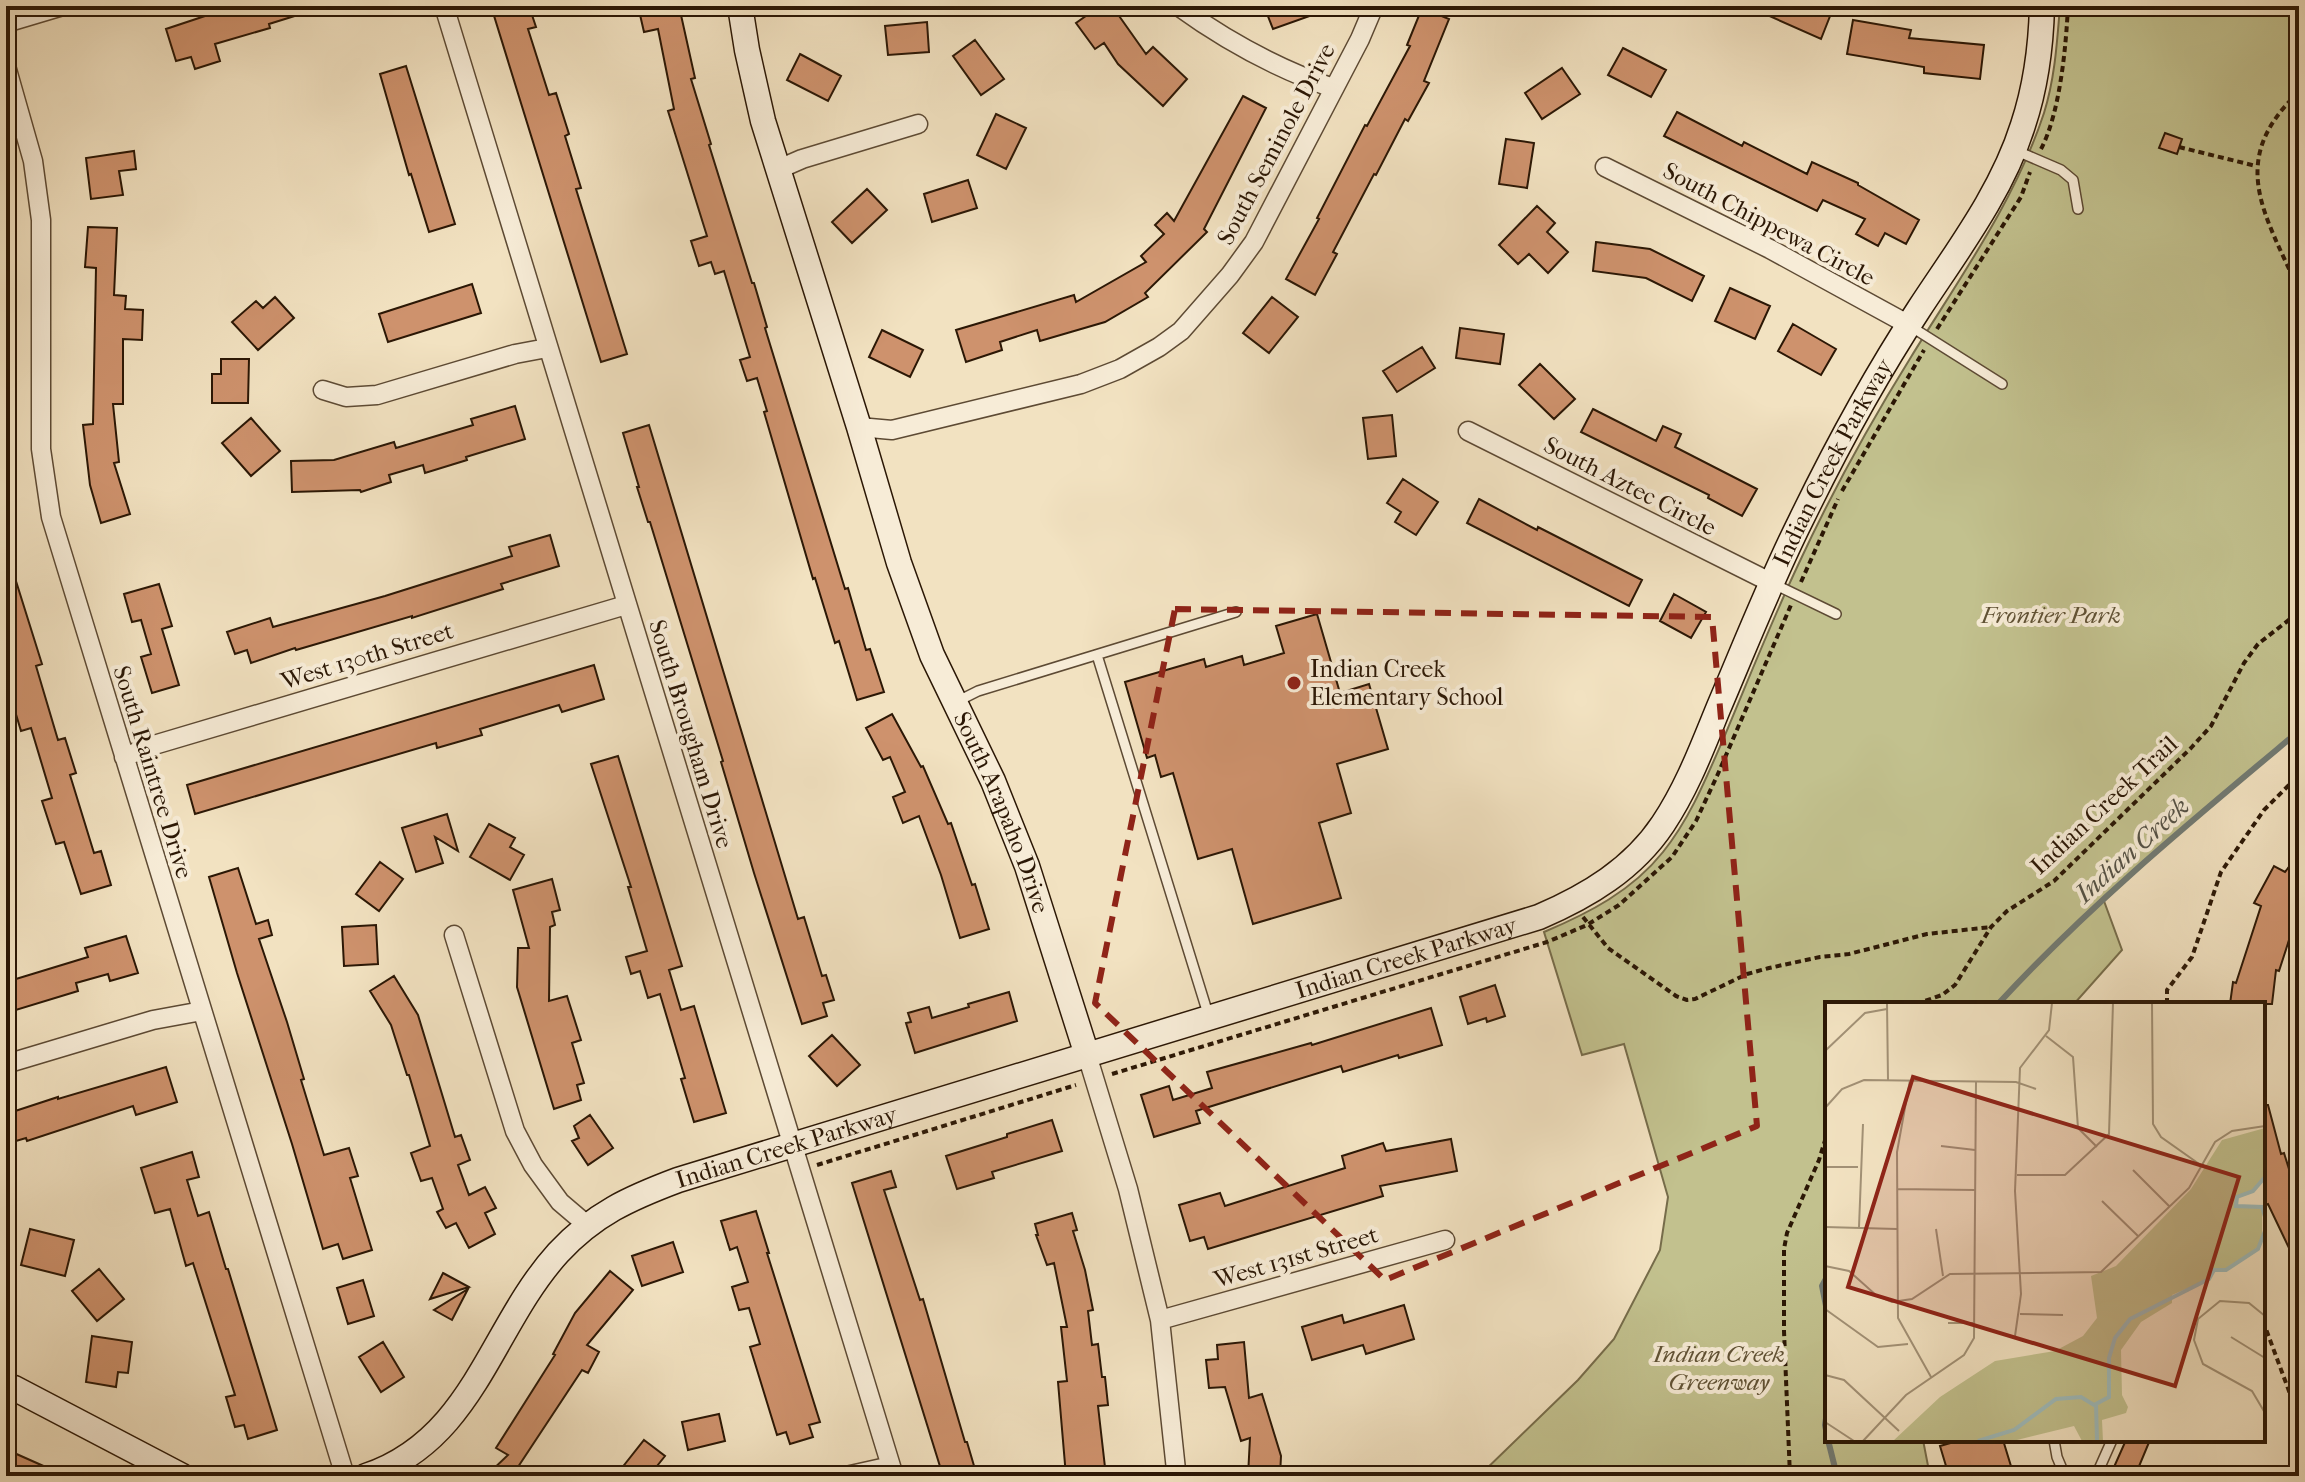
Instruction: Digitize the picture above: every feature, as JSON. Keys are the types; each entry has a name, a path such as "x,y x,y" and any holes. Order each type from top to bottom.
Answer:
{"street":[{"path":"6,23 63,6"},
{"name":"South Brougham Drive","path":"444,6 893,1471"},
{"name":"South Arapaho Drive","path":"740,6 763,121 899,563 932,655 993,781 1027,866 1128,1189 1160,1320 1176,1470"},
{"path":"1178,6 1211,30 1277,65 1333,88"},
{"name":"South Seminole Drive","path":"859,427 892,430 1081,384 1120,369 1181,331 1254,242 1360,39 1374,6"},
{"name":"Indian Creek Parkway","path":"366,1476 403,1460 419,1449 448,1420 464,1401 535,1283 557,1254 587,1225 633,1197 678,1180 1539,917 1574,902 1626,866 1650,842 1686,785 1772,583 1819,483 1856,415 2004,173 2024,154 2023,125 2041,44 2042,6"},
{"name":"South Raintree Drive","path":"6,66 33,161 41,220 41,449 51,517 345,1476"},
{"path":"779,169 802,159 918,124"},
{"name":"South Chippewa Circle","path":"1605,167 1770,249 1909,325"},
{"path":"323,390 346,397 377,395 515,354 547,348"},
{"name":"South Aztec Circle","path":"1468,431 1772,583"},
{"name":"West 130th Street","path":"124,757 154,745 626,605"},
{"path":"454,935 515,1131 533,1165 560,1202 587,1225"},
{"path":"6,1064 153,1020 202,1011"},
{"name":"West 131st Street","path":"1160,1320 1445,1240"},
{"path":"6,1387 14,1388 182,1476"},
{"path":"846,1476 893,1471"}],"lane":[{"path":"2024,154 2061,170 2073,180 2078,209"},
{"path":"1909,325 2002,384"},
{"path":"1772,583 1836,614"},
{"path":"955,703 978,691 1236,612"},
{"path":"1097,655 1209,1017"},
{"path":"2054,1442 2065,1476"},
{"path":"2096,1476 2111,1442"}],"path":[{"path":"800,1170 1547,942 1587,925 1619,905 1650,879 1672,857 1696,821 1841,493 1931,339 2021,197 2024,154 2045,140 2059,88 2068,6"},
{"path":"2299,92 2282,108 2269,127 2256,166 2257,186 2264,210 2299,291"},
{"path":"2179,147 2256,166"},
{"name":"Indian Creek Trail","path":"1922,1002 1942,995 1955,985 1991,927 2007,911 2054,881 2191,748 2211,726 2244,663 2258,644 2299,612"},
{"path":"2167,1002 2167,990 2192,957 2221,872 2264,810 2299,775"},
{"path":"1574,902 1587,925 1608,948 1676,996 1687,1000 1747,974 1769,968 1849,954 1927,934 1991,927"},
{"path":"1790,1476 1784,1249 1787,1233 1825,1140"},
{"path":"2265,1326 2299,1418"}],"highlighted area":[{"path":"1175,609 1712,617 1757,1126 1385,1280 1095,1003"}],"green space":[{"name":"Frontier Park","path":"2060,6 2299,6 2299,731 2156,851 2104,901 2122,950 2076,1002 1825,1002 1825,1442 1923,1442 1930,1476 1479,1476 1578,1380 1614,1339 1660,1250 1668,1197 1624,1044 1582,1055 1544,932 1593,909 1638,878 1673,839 1690,810 1712,766 1789,584 1838,484 1896,382 1985,239 2018,177 2044,113 2055,60"}],"building":[{"path":"235,6 314,6 314,10 269,24 270,28 215,44 220,61 195,69 191,57 176,61 166,29"},
{"path":"491,6 529,6 536,27 528,29 549,95 556,93 569,134 565,136 581,188 576,189 627,354 601,362"},
{"path":"638,6 679,6 695,78 691,79 709,145 754,283 845,589 848,588 866,650 870,649 884,692 857,700 839,641 835,643 813,579 757,378 747,381 740,360 750,357 724,271 715,274 711,262 699,266 691,241 707,236 668,111 674,109 658,29 644,32"},
{"path":"1100,6 1112,6 1146,54 1153,47 1187,79 1163,106 1118,64 1104,43 1095,49 1076,23"},
{"path":"1264,6 1332,6 1332,8 1273,29"},
{"path":"1747,6 1834,6 1821,39"},
{"path":"1422,8 1449,19 1424,81 1429,83 1374,174 1333,252 1337,254 1315,295 1286,279 1365,125 1410,46 1407,45"},
{"path":"1853,20 1911,30 1909,38 1984,45 1980,79 1924,73 1924,67 1847,54"},
{"path":"927,22 929,52 888,55 885,26"},
{"path":"975,40 1004,79 981,95 953,56"},
{"path":"1623,48 1666,70 1651,97 1608,75"},
{"path":"800,54 841,76 828,101 787,80"},
{"path":"406,66 455,224 429,232 380,74"},
{"path":"1562,68 1580,94 1542,119 1525,93"},
{"path":"1243,96 1266,108 1204,229 1207,232 1145,293 1148,297 1105,322 1040,341 1037,330 1000,342 1002,350 966,362 956,330 1074,295 1076,302 1146,262 1141,256 1164,234 1155,225 1167,213 1174,221"},
{"path":"1677,112 1742,146 1744,142 1807,174 1812,162 1858,183 1919,220 1906,244 1885,233 1878,246 1856,234 1865,219 1823,200 1817,211 1664,136"},
{"path":"996,114 1026,128 1006,169 977,155"},
{"path":"2165,133 2182,139 2177,154 2159,148"},
{"path":"1506,139 1534,143 1527,188 1499,184"},
{"path":"134,151 136,169 119,171 123,195 91,199 86,158"},
{"path":"968,180 977,208 932,222 924,194"},
{"path":"867,189 887,210 852,243 832,222"},
{"path":"1537,206 1555,223 1547,232 1568,252 1548,273 1529,254 1518,264 1499,245"},
{"path":"88,227 117,228 114,295 126,296 125,309 143,310 142,340 123,339 123,404 113,404 119,462 114,463 130,514 101,523 90,485 83,425 93,424 96,268 85,267"},
{"path":"1596,242 1650,249 1704,276 1692,301 1646,278 1593,271"},
{"path":"472,284 481,313 388,342 379,314"},
{"path":"1730,288 1770,306 1755,339 1715,321"},
{"path":"275,297 294,318 258,350 232,322 256,301 263,308"},
{"path":"1272,297 1298,317 1269,353 1243,333"},
{"path":"1793,324 1836,349 1821,375 1778,351"},
{"path":"1460,328 1504,334 1500,364 1456,358"},
{"path":"882,330 923,350 910,377 869,357"},
{"path":"1422,347 1435,368 1397,392 1383,371"},
{"path":"221,359 249,359 248,403 212,403 212,374 221,374"},
{"path":"1540,364 1575,399 1554,419 1519,385"},
{"path":"515,406 525,439 425,473 423,465 389,475 391,482 361,492 292,492 291,461 334,460 394,442 396,448 473,425 471,419"},
{"path":"1593,409 1656,441 1663,426 1681,434 1675,447 1757,489 1742,516 1708,498 1709,495 1581,432"},
{"path":"1392,415 1396,456 1368,459 1363,418"},
{"path":"251,418 280,451 251,476 222,443"},
{"path":"649,425 798,919 804,917 822,976 826,975 834,1000 823,1003 827,1016 802,1024 623,433"},
{"path":"1403,479 1438,502 1416,535 1395,522 1401,512 1387,503"},
{"path":"1479,499 1642,580 1629,606 1467,523"},
{"path":"550,535 559,566 501,584 503,589 412,618 295,648 251,663 247,650 235,654 227,632 270,618 273,627 385,596 512,556 509,547"},
{"path":"6,562 10,562 42,664 36,666 58,740 65,738 76,773 70,775 94,853 101,851 111,885 81,894 64,842 56,844 42,801 52,798 31,728 21,731 9,691 15,689 6,660"},
{"path":"159,584 172,626 162,629 179,685 152,693 141,657 151,654 141,620 132,622 124,594"},
{"path":"1674,594 1706,612 1691,638 1660,621"},
{"path":"1317,614 1340,693 1369,684 1388,749 1337,764 1351,813 1319,823 1341,898 1253,924 1232,849 1198,859 1173,773 1161,777 1155,755 1147,758 1125,682 1204,659 1206,667 1242,656 1244,665 1284,653 1276,626"},
{"path":"594,665 604,699 562,712 559,705 480,729 482,735 437,748 436,743 195,814 187,785"},
{"path":"892,714 923,766 948,824 951,823 989,929 960,938 919,816 903,823 893,797 905,792 890,757 883,760 866,728"},
{"path":"618,756 682,966 669,970 681,1010 694,1006 726,1113 694,1122 681,1079 685,1078 660,994 648,998 640,971 631,974 626,957 647,951 628,887 631,887 591,764"},
{"path":"447,814 458,851 435,837 443,863 416,872 402,828"},
{"path":"489,824 515,838 510,847 524,855 510,880 470,857"},
{"path":"2299,854 2299,920 2279,971 2276,970 2272,1004 2230,1002 2233,982 2236,983 2261,906 2254,903 2274,866 2285,872"},
{"path":"380,862 403,879 379,911 356,894"},
{"path":"238,868 256,924 268,920 272,935 259,939 287,1022 324,1155 349,1148 358,1176 350,1178 372,1250 343,1259 338,1244 323,1249 209,877"},
{"path":"552,879 560,910 552,912 555,925 550,927 549,1001 567,996 581,1040 572,1043 584,1083 577,1085 581,1100 554,1109 517,987 518,948 529,948 513,890"},
{"path":"376,925 378,964 344,966 342,927"},
{"path":"126,936 138,973 110,981 108,974 76,983 78,991 6,1013 6,982 88,957 85,948"},
{"path":"394,976 418,1015 455,1137 461,1135 470,1160 458,1165 469,1195 485,1187 496,1208 485,1213 495,1234 469,1248 456,1223 446,1228 437,1212 443,1209 432,1178 421,1181 411,1153 430,1146 391,1025 370,991"},
{"path":"1495,985 1505,1016 1468,1024 1460,997"},
{"path":"1009,992 1017,1021 915,1053 906,1023 911,1022 908,1013 929,1007 932,1018"},
{"path":"1431,1008 1442,1045 1343,1072 1341,1066 1196,1111 1200,1123 1154,1137 1141,1095 1169,1086 1173,1100 1212,1088 1207,1072 1312,1045"},
{"path":"832,1035 860,1065 837,1086 809,1056"},
{"path":"166,1067 177,1102 136,1115 133,1106 27,1141 26,1138 6,1144 6,1114"},
{"path":"2265,1105 2268,1105 2281,1154 2284,1153 2299,1201 2299,1269 2268,1204 2265,1205"},
{"path":"590,1115 613,1148 588,1165 572,1141 579,1138 574,1126"},
{"path":"1052,1120 1062,1151 992,1172 994,1178 957,1189 946,1156"},
{"path":"1451,1139 1457,1171 1380,1186 1383,1196 1208,1249 1204,1237 1190,1241 1179,1205 1220,1193 1225,1206 1345,1168 1342,1156 1383,1143 1386,1151"},
{"path":"192,1152 199,1177 187,1180 198,1216 209,1212 277,1430 248,1439 244,1425 235,1427 226,1397 235,1395 193,1263 186,1266 170,1209 155,1213 141,1168"},
{"path":"891,1171 896,1187 884,1190 920,1300 923,1299 977,1476 943,1476 852,1183"},
{"path":"756,1211 820,1422 809,1425 813,1437 790,1444 786,1432 777,1435 750,1347 760,1344 749,1308 739,1310 732,1287 748,1282 737,1247 730,1250 721,1221"},
{"path":"1072,1213 1077,1230 1073,1231 1093,1310 1088,1311 1092,1345 1098,1344 1102,1377 1105,1377 1108,1405 1098,1406 1106,1476 1066,1476 1058,1382 1067,1381 1061,1327 1067,1327 1054,1263 1047,1265 1035,1224"},
{"path":"30,1229 74,1240 65,1276 21,1265"},
{"path":"673,1242 683,1272 642,1286 632,1256"},
{"path":"99,1269 124,1299 97,1321 72,1291"},
{"path":"610,1271 633,1290 587,1345 599,1352 588,1373 582,1370 512,1476 486,1476 508,1455 496,1448 555,1355 575,1313"},
{"path":"443,1273 469,1287 430,1299"},
{"path":"363,1280 374,1316 348,1324 337,1288"},
{"path":"468,1289 452,1320 434,1310"},
{"path":"1404,1305 1414,1339 1366,1354 1363,1345 1312,1360 1302,1327 1342,1315 1344,1323"},
{"path":"92,1336 132,1342 128,1373 118,1372 116,1387 86,1382"},
{"path":"383,1342 404,1377 381,1392 359,1357"},
{"path":"1244,1342 1249,1398 1262,1394 1281,1456 1280,1476 1248,1476 1250,1438 1241,1441 1225,1387 1209,1388 1206,1360 1218,1359 1217,1345"},
{"path":"719,1414 725,1441 688,1450 682,1422"},
{"path":"644,1440 665,1456 649,1476 630,1476 621,1469"},
{"path":"1954,1442 2004,1442 2014,1476 1949,1476 1940,1446"},
{"path":"2125,1442 2149,1442 2135,1476 2110,1476"},
{"path":"12,1452 66,1476 6,1476 6,1465"}],"waterway":[{"name":"Indian Creek","path":"2000,1002 2106,897 2299,731"},
{"name":"Indian Creek","path":"1825,1281 1822,1286 1825,1301"},
{"name":"Indian Creek","path":"1828,1442 1837,1476"}],"place":[{"name":"Indian Creek Elementary School","path":"1294,683"}],"park label":[{"name":"Indian Creek Greenway","path":"1719,1368"}]}
